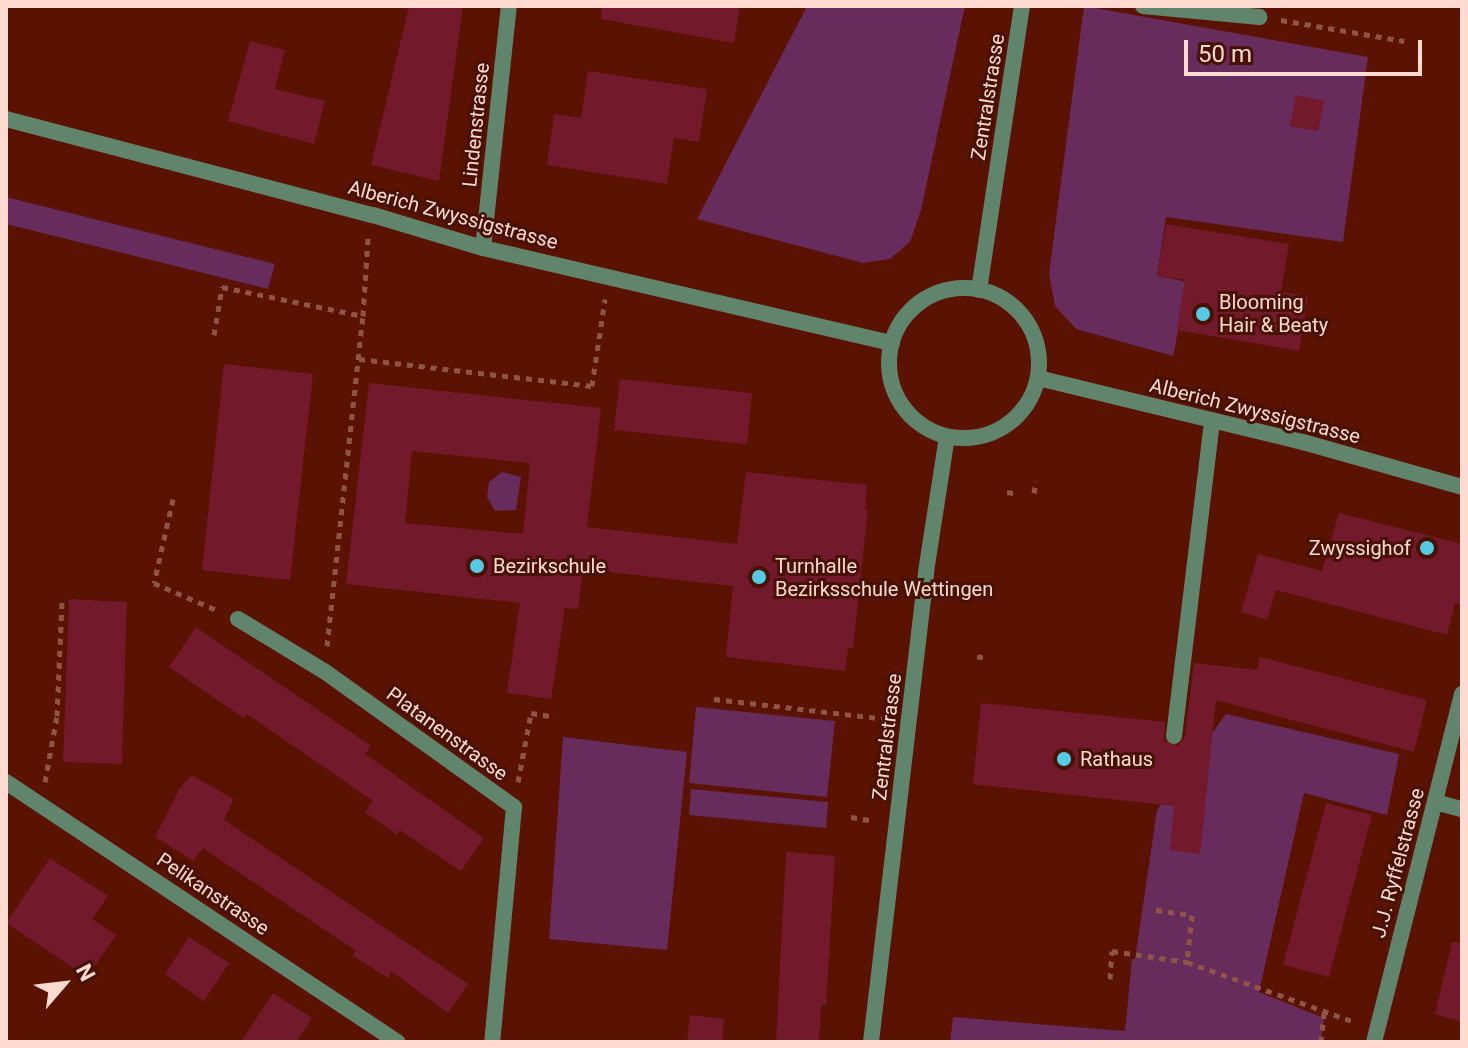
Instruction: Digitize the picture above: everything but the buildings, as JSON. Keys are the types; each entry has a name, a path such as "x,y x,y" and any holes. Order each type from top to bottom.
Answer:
{"street":[{"name":"Lindenstrasse","path":"483,248 509,6"},
{"name":"Zentralstrasse","path":"979,290 1022,6"},
{"path":"1143,6 1259,17"},
{"name":"Alberich Zwyssigstrasse","path":"6,119 373,215 483,248 611,275 892,343"},
{"path":"979,290 999,297 1017,310 1031,330 1038,353 1038,378 1032,395 1018,416 997,431 973,439 947,437 925,427 900,401 889,367 892,343 902,321 918,304 939,292 979,290"},
{"name":"Alberich Zwyssigstrasse","path":"1038,378 1212,420 1462,487"},
{"path":"1174,736 1212,420"},
{"name":"Zentralstrasse","path":"871,1042 926,572 947,437"},
{"name":"Platanenstrasse","path":"238,619 324,671 514,807 492,1042"},
{"name":"J.J. Ryffelstrasse","path":"1375,1034 1462,694"},
{"name":"Pelikanstrasse","path":"6,782 397,1042"},
{"path":"1435,802 1462,809"}],"path":[{"path":"1259,17 1404,41"},
{"path":"324,671 359,359 368,237"},
{"path":"359,359 592,386 611,275"},
{"path":"214,335 222,287 363,316"},
{"path":"1034,493 1036,481"},
{"path":"1007,492 1018,494"},
{"path":"173,499 154,583 238,619"},
{"path":"37,802 50,760 57,716 62,601"},
{"path":"977,656 988,659"},
{"path":"714,699 910,721"},
{"path":"514,807 531,713 555,717"},
{"path":"1156,910 1192,915 1187,962"},
{"path":"1110,979 1112,951 1187,962 1375,1034"},
{"path":"1321,1042 1324,1012"}],"shaded area":[{"path":"807,6 965,6 921,210 910,242 890,259 863,263 697,219"},
{"path":"1084,6 1368,57 1343,242 1166,217 1157,276 1188,282 1173,356 1076,329 1055,306 1049,274"},
{"path":"6,197 275,264 268,289 6,224"},
{"path":"502,472 521,477 516,510 495,511 487,497 489,482"},
{"path":"696,707 835,721 827,797 689,783"},
{"path":"1226,714 1399,754 1387,815 1304,793 1259,992 1324,1018 1321,1042 950,1042 953,1017 1125,1031 1132,959 1135,959 1157,810"},
{"path":"563,737 687,752 667,950 549,939"},
{"path":"691,789 828,802 826,828 689,815"}],"place":[{"name":"Blooming Hair & Beaty","path":"1203,314"},
{"name":"Zwyssighof","path":"1427,548"},
{"name":"Bezirkschule","path":"477,566"},
{"name":"Turnhalle Bezirksschule Wettingen","path":"759,577"},
{"name":"Rathaus","path":"1064,759"}]}
